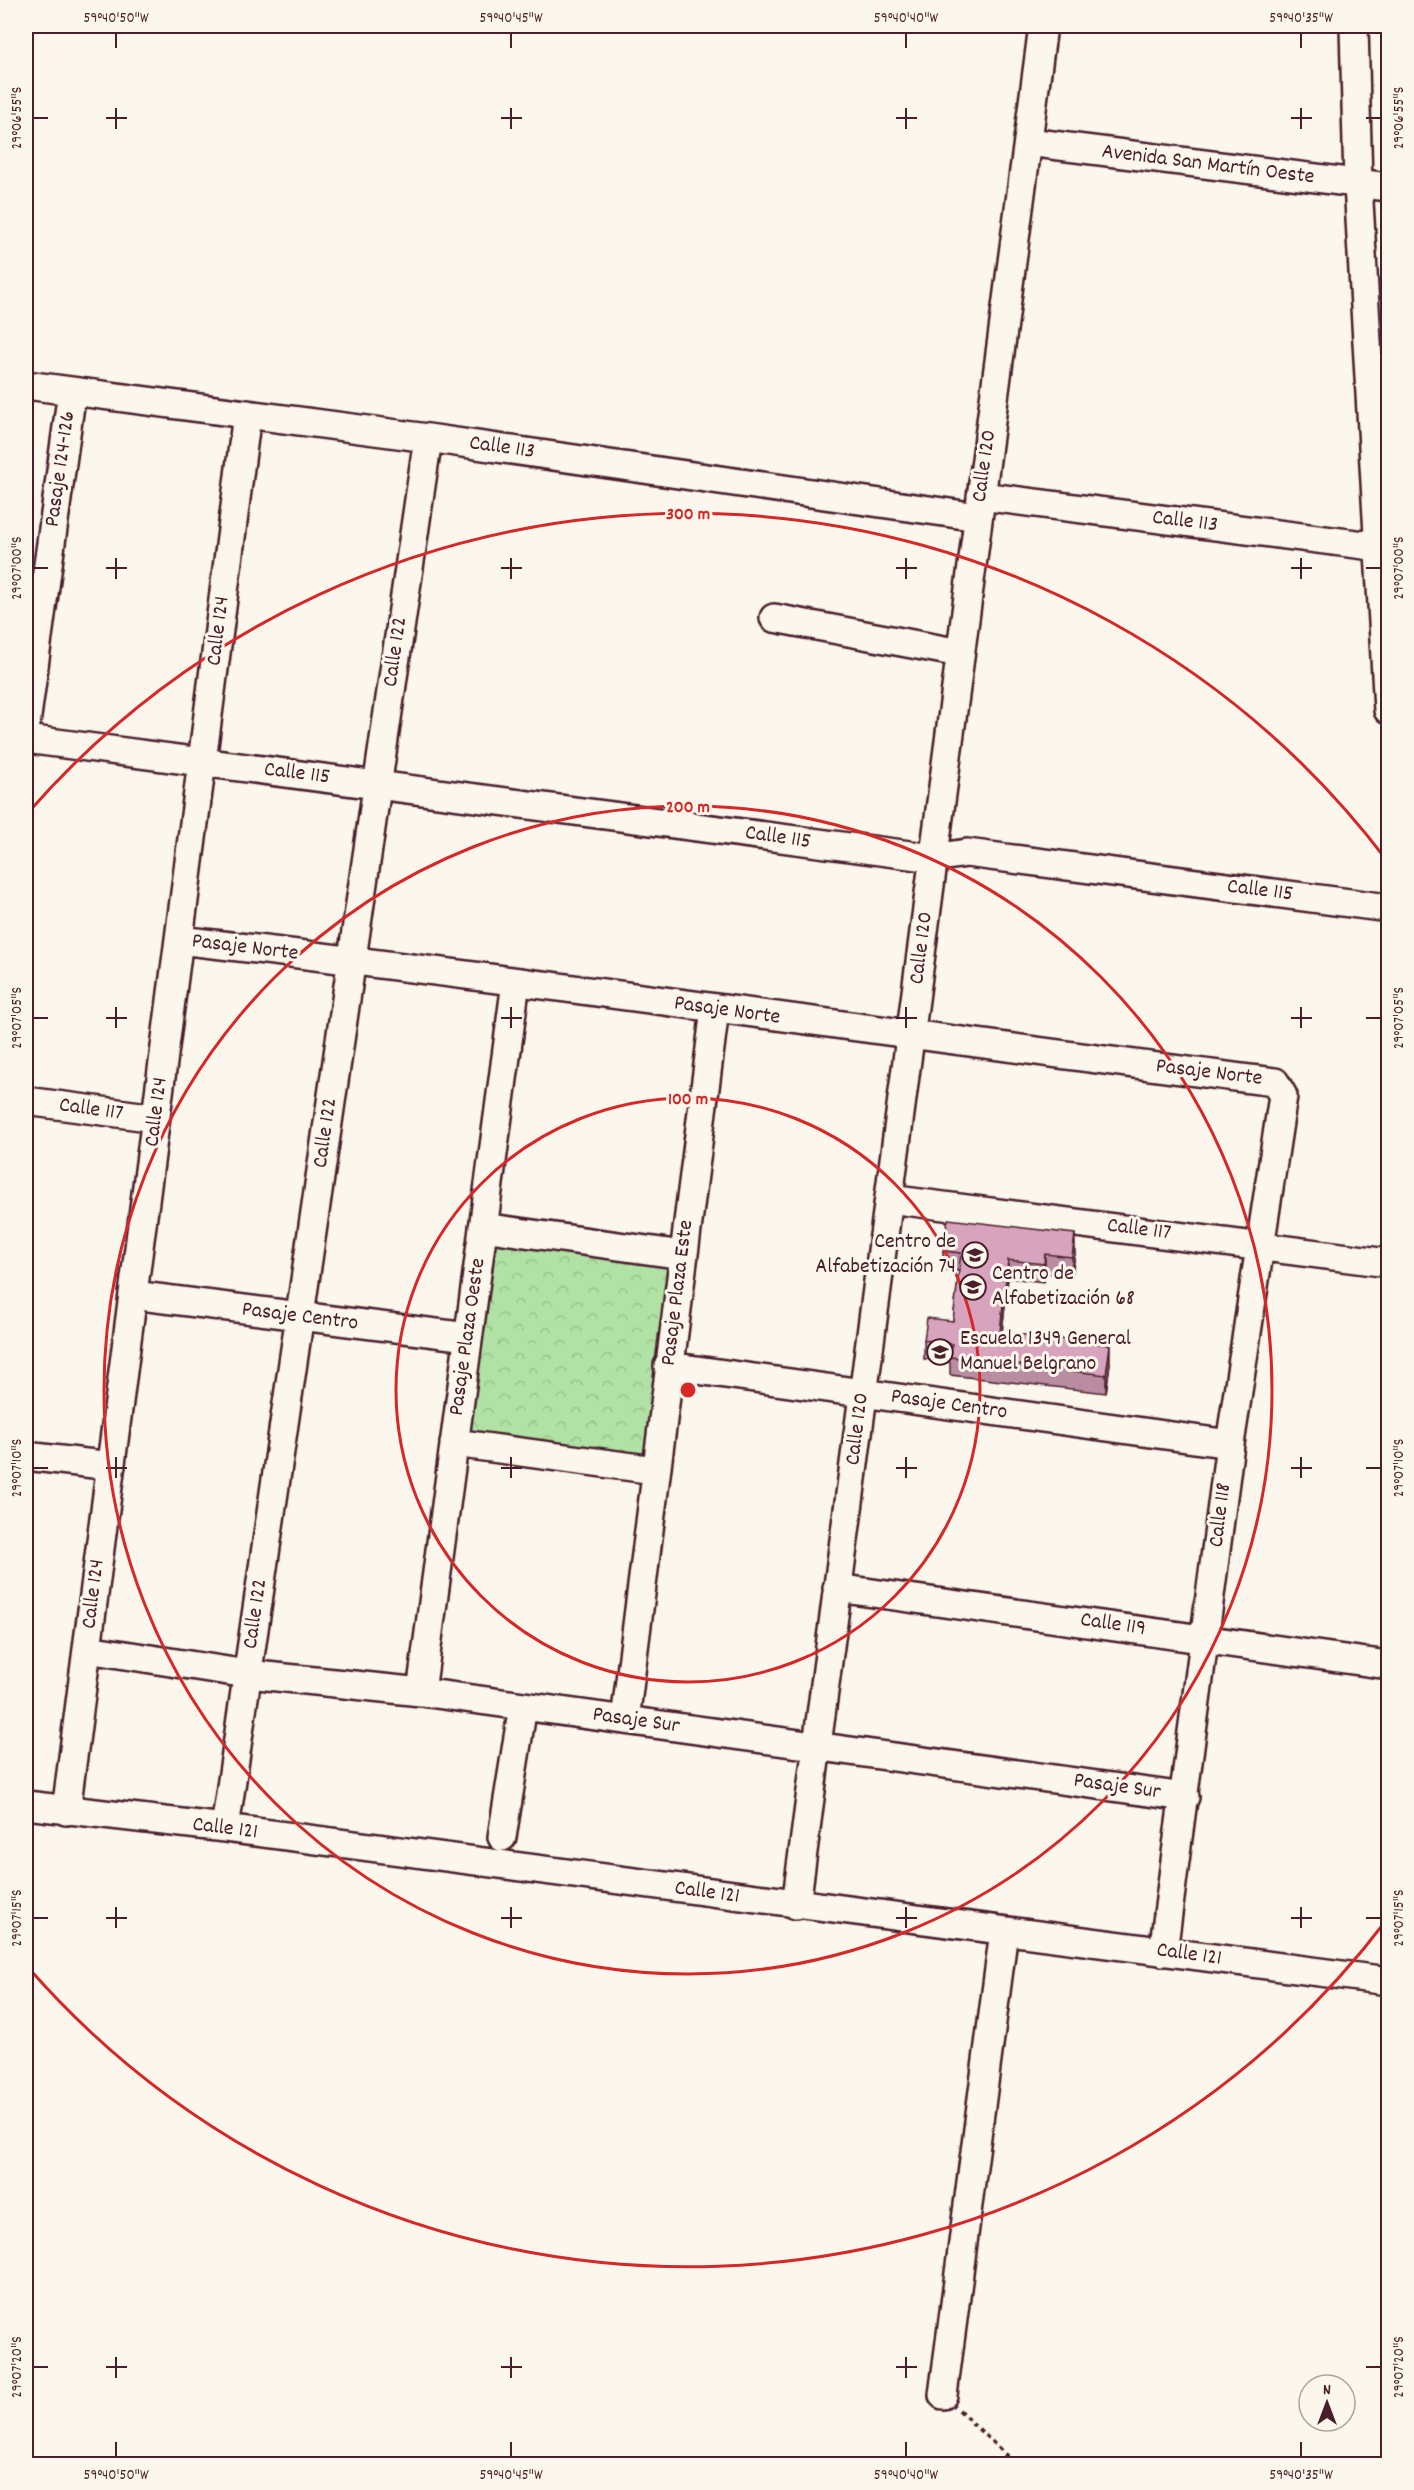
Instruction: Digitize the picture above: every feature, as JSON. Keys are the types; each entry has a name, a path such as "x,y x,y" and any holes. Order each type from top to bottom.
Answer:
{"street":[{"name":"Calle 120","path":"796,1905 1043,26"},
{"path":"1354,26 1358,184 1384,547 1389,710"},
{"name":"Avenida San Martín Oeste","path":"1028,142 1389,187"},
{"name":"Calle 113","path":"26,385 980,507 1384,547"},
{"name":"Pasaje 124-126","path":"26,724 72,391"},
{"name":"Calle 124","path":"66,1811 247,414"},
{"name":"Calle 122","path":"225,1828 428,438"},
{"path":"774,618 960,653"},
{"name":"Calle 115","path":"26,738 933,858 967,853 1389,908"},
{"name":"Pasaje Norte","path":"179,940 351,960 910,1036 1275,1082"},
{"name":"Pasaje Plaza Oeste","path":"421,1692 516,982"},
{"name":"Pasaje Plaza Este","path":"625,1720 715,1009"},
{"name":"Calle 118","path":"1163,1952 1230,1444 1282,1096 1275,1082"},
{"name":"Calle 117","path":"26,1101 156,1118"},
{"name":"Calle 117","path":"889,1199 1389,1263"},
{"path":"483,1227 683,1256"},
{"name":"Pasaje Centro","path":"133,1295 468,1337"},
{"name":"Pasaje Centro","path":"668,1366 1230,1444"},
{"path":"454,1443 656,1470"},
{"path":"26,1456 111,1466"},
{"name":"Calle 119","path":"837,1588 1389,1665"},
{"name":"Pasaje Sur","path":"87,1649 247,1674 421,1692 1185,1797"},
{"path":"502,1837 523,1706"},
{"name":"Calle 121","path":"26,1805 225,1828 1389,1982"},
{"path":"943,2395 1004,1931"}],"path":[{"path":"943,2395 1015,2464"}],"green space":[{"path":"492,1243 671,1267 644,1459 466,1434"}],"building":[{"path":"948,1219 1075,1234 1072,1257 1045,1254 1044,1264 1008,1260 1000,1332 1110,1345 1106,1375 950,1357 952,1344 924,1340 927,1318 953,1321 961,1253 943,1251"}],"place":[{"name":"Centro de Alfabetización 74","path":"975,1255"},
{"name":"Centro de Alfabetización 68","path":"973,1287"},
{"name":"Escuela 1349 General Manuel Belgrano","path":"940,1352"}]}
